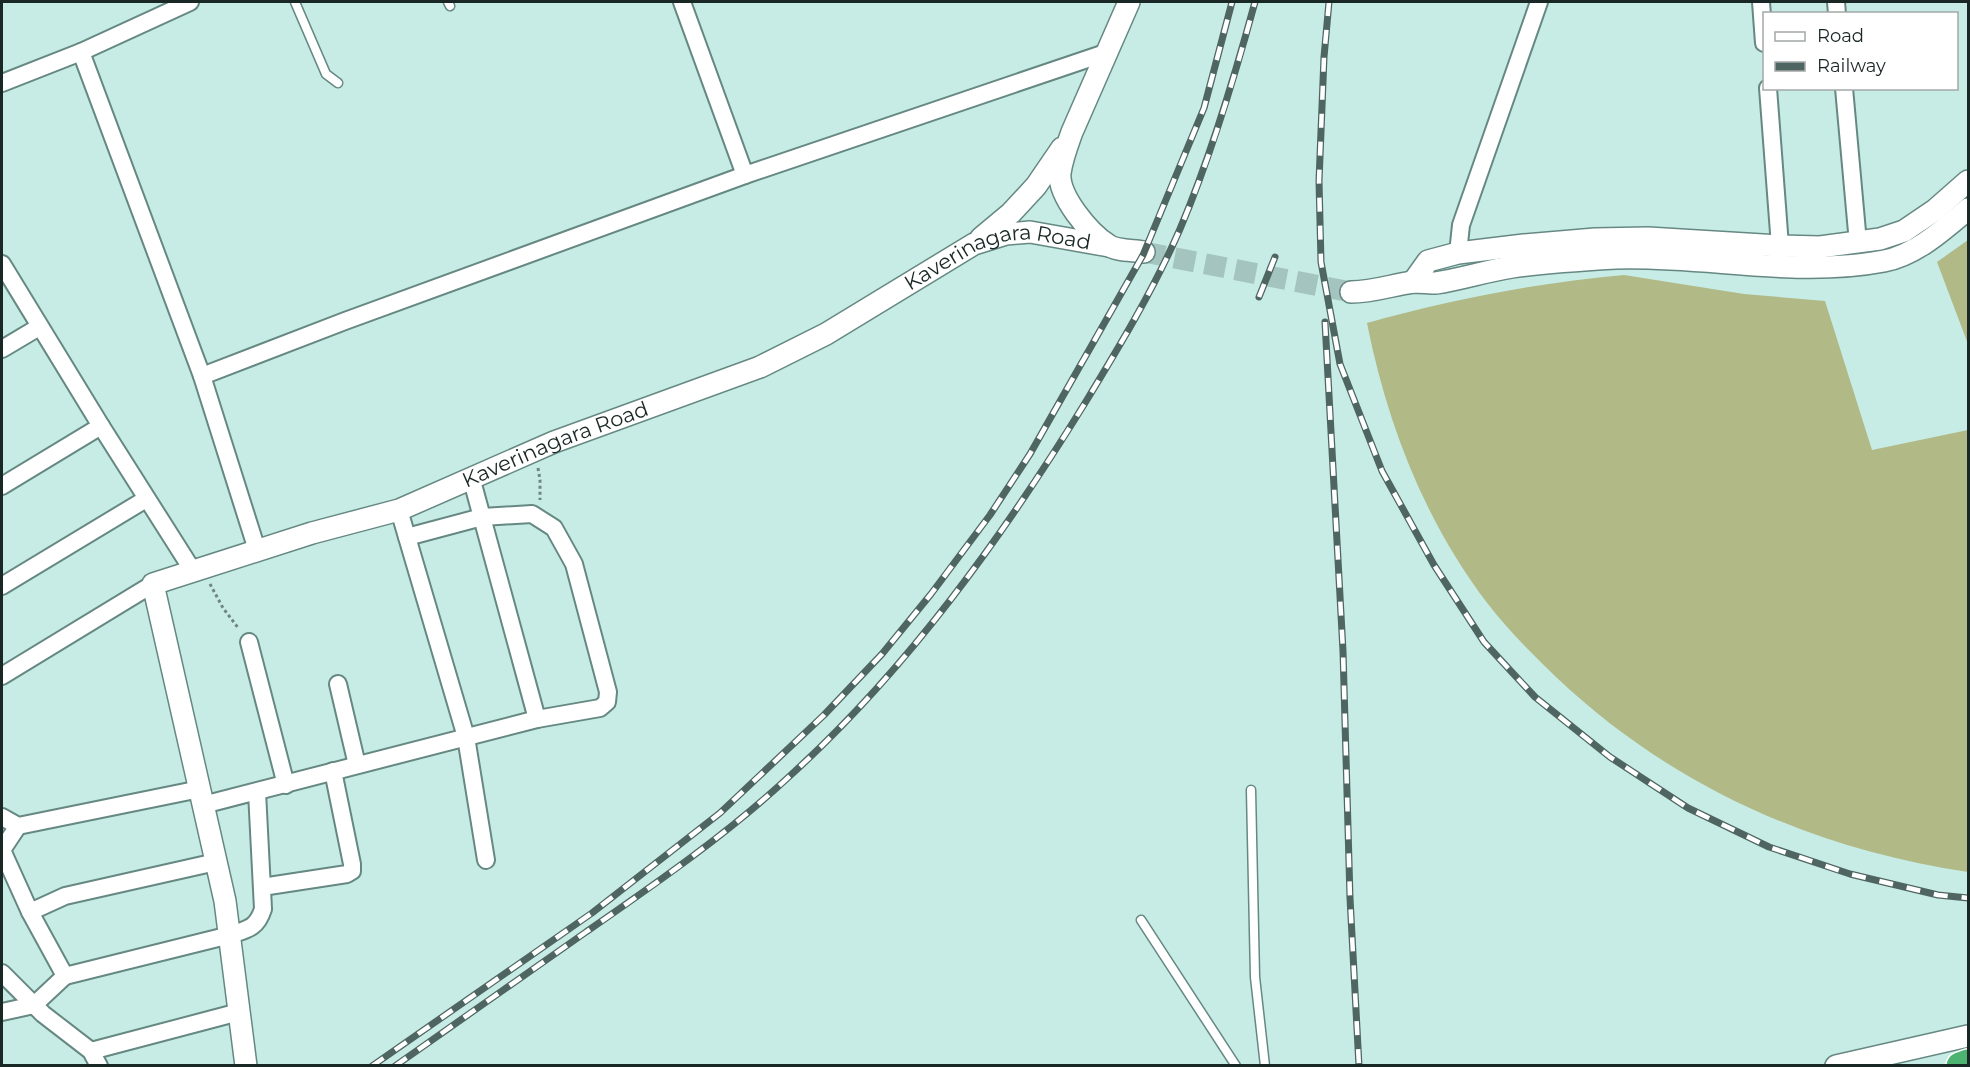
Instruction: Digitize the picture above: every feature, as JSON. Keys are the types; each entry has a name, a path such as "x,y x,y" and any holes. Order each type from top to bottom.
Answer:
{"highway":[{"path":"1960,1065 1968,1063"}],"street":[{"path":"2,83 81,52 190,2"},
{"path":"682,2 745,175"},
{"path":"1109,246 1079,218 1066,196 1060,176 1064,154 1072,132 1129,2"},
{"path":"1458,253 1461,225 1539,2"},
{"path":"1761,2 1763,29"},
{"path":"81,52 202,376 257,550"},
{"path":"202,376 345,321 745,175 1108,52"},
{"path":"1768,90 1780,246"},
{"path":"1844,90 1858,243"},
{"path":"974,244 1011,213 1036,186 1072,132"},
{"path":"1413,282 1428,261 1458,253 1595,239 1659,239 1820,247 1880,239 1904,231 1935,210 1968,181"},
{"path":"1351,292 1367,292 1413,282 1434,283 1511,267 1617,258 1679,258 1773,267 1828,267 1887,261 1912,250 1940,233 1968,209"},
{"name":"Kaverinagara Road","path":"2,676 153,584 257,550 399,510 554,442 760,367 826,334 974,244 1006,234 1030,232 1144,252"},
{"path":"2,264 146,499 198,569"},
{"path":"2,349 39,327"},
{"path":"2,486 101,426"},
{"path":"471,477 537,718"},
{"path":"2,586 146,499"},
{"path":"399,510 466,738 486,860"},
{"path":"2,817 18,826 201,797 257,792 537,718 600,708 607,702 608,692 574,564 554,528 532,514 482,517 407,537"},
{"path":"153,584 225,901 246,1065"},
{"path":"249,642 286,785"},
{"path":"338,684 357,765"},
{"path":"262,887 347,874 352,871 333,771"},
{"path":"2,1012 34,1005 65,976 230,935 252,927 260,920 263,909 257,792"},
{"path":"18,826 2,850 30,912 65,976"},
{"path":"30,912 65,896 216,862"},
{"path":"2,973 97,1062 239,1012"},
{"path":"1836,1065 1968,1036"}],"lane":[{"path":"295,2 326,74 338,83"},
{"path":"1251,790 1255,977 1264,1065"},
{"path":"1141,920 1236,1065"}],"path":[{"path":"534,452 540,480 540,519"},
{"path":"198,569 249,642"}],"green space":[{"path":"1968,240 1968,344 1937,262"},
{"path":"1624,275 1744,294 1825,301 1872,450 1968,430 1968,872 1854,847 1800,829 1747,807 1696,781 1647,750 1600,716 1520,642 1488,604 1445,540 1411,471 1397,435 1375,361 1367,323 1431,306 1494,293 1559,282"}],"tunnel":[{"path":"1144,252 1351,292"}],"railway":[{"path":"372,1066 592,913 720,813 824,715 882,654 931,594 990,515 1030,454 1143,255 1204,108 1232,2"},
{"path":"395,1066 666,876 744,816 835,732 915,644 987,551 1054,453 1147,296 1180,229 1202,174 1255,2"},
{"path":"1329,2 1324,57 1319,181 1321,262 1340,364 1382,471 1434,565 1484,642 1535,697 1610,757 1688,808 1769,847 1850,874 1938,895 1968,898"},
{"path":"1259,297 1275,257"},
{"path":"1325,322 1343,651 1350,898 1359,1066"}]}
